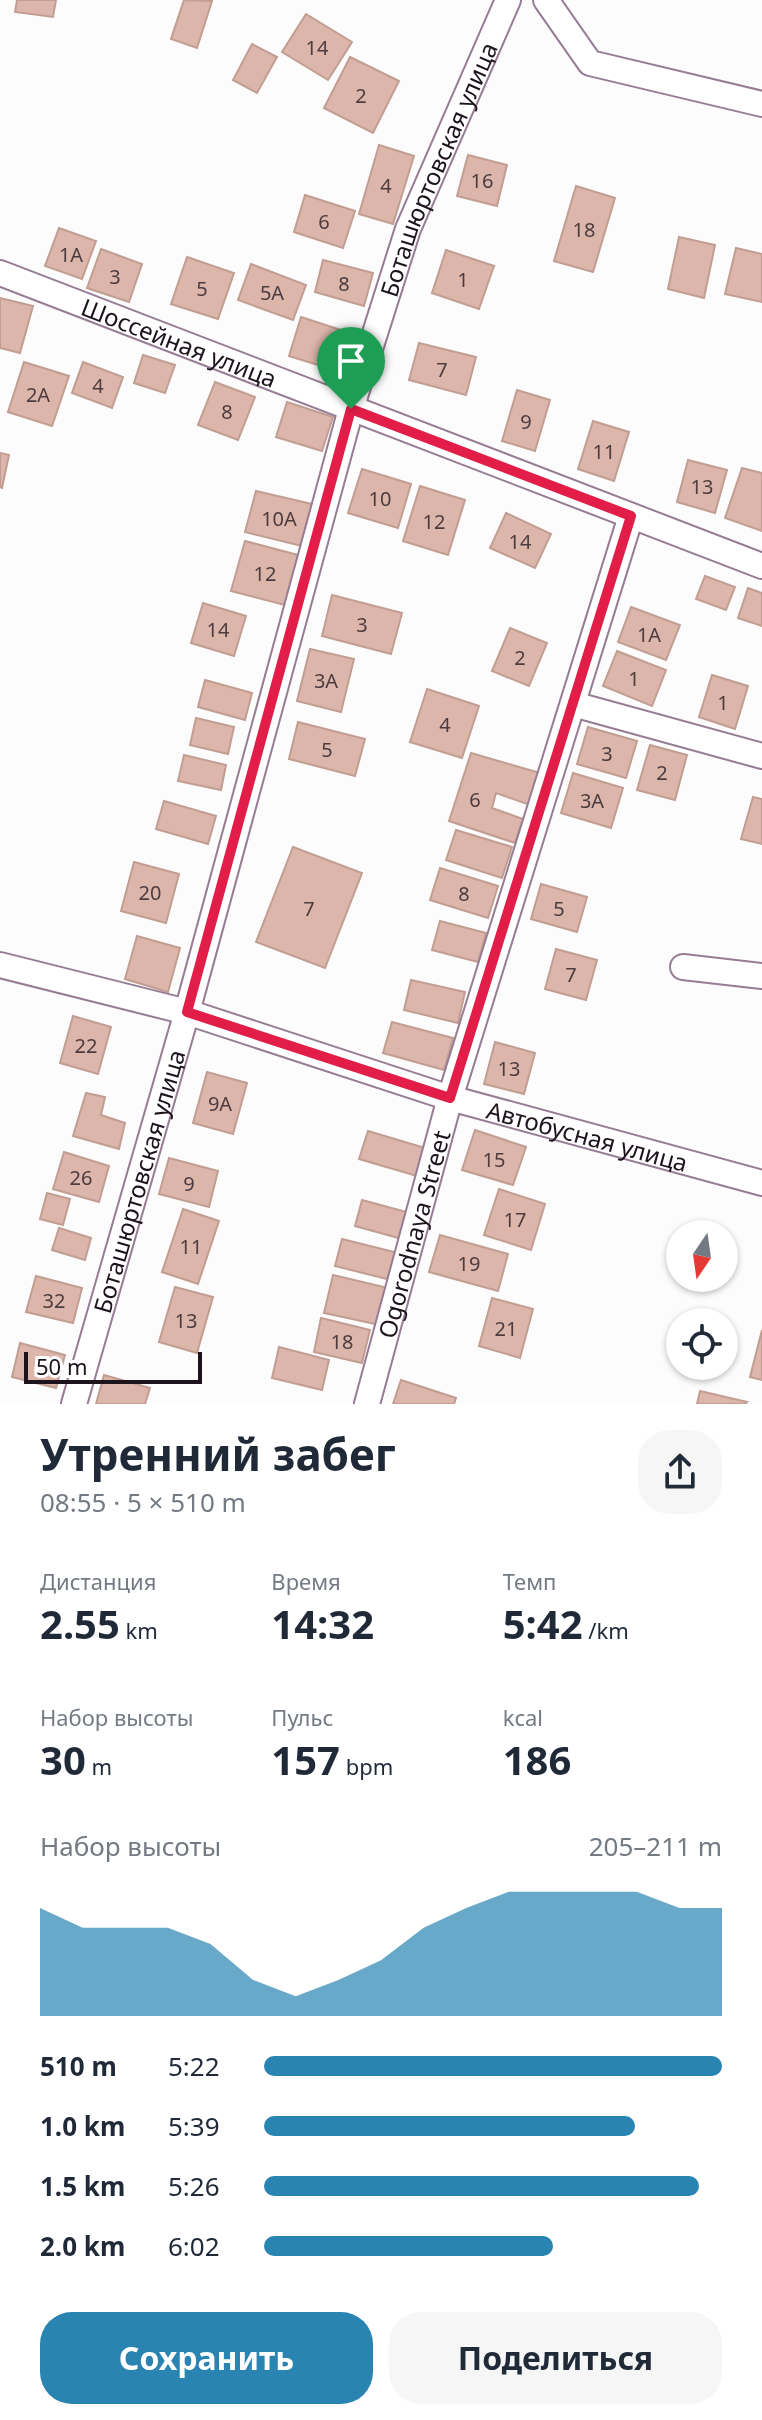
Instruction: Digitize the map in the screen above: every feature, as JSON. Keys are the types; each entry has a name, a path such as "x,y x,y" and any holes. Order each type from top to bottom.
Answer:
{"street":[{"name":"Боташюртовская улица","path":"74,1404 187,1012 351,409 408,229 508,0"},
{"path":"546,0 590,63 762,104"},
{"name":"Шоссейная улица","path":"0,273 762,566"},
{"name":"Ogorodnaya Street","path":"367,1404 450,1098 631,516"},
{"path":"573,704 762,756"},
{"name":"Автобусная улица","path":"0,965 187,1012 450,1098 762,1183"},
{"path":"683,967 762,976"}],"building":[{"path":"17,0 56,0 53,17 15,12"},
{"path":"184,0 212,1 197,48 171,39"},
{"path":"306,14 352,42 328,80 282,52"},
{"path":"252,44 277,57 257,93 233,80"},
{"path":"350,57 399,81 373,133 324,108"},
{"path":"379,145 414,156 393,224 359,214"},
{"path":"468,155 507,165 497,206 457,196"},
{"path":"576,186 615,198 593,272 554,261"},
{"path":"305,195 355,211 343,248 294,232"},
{"path":"59,228 96,241 82,279 45,266"},
{"path":"679,237 715,245 704,298 668,289"},
{"path":"736,248 762,254 762,302 725,294"},
{"path":"101,249 142,264 129,302 87,288"},
{"path":"446,250 494,266 479,309 432,293"},
{"path":"187,257 234,273 218,319 171,304"},
{"path":"323,260 373,273 364,306 315,292"},
{"path":"251,264 306,285 293,320 238,300"},
{"path":"0,298 33,306 20,353 0,348"},
{"path":"301,317 353,334 341,372 289,356"},
{"path":"419,343 476,357 466,395 409,380"},
{"path":"143,355 175,365 165,393 134,383"},
{"path":"24,362 69,376 52,426 8,412"},
{"path":"83,362 123,377 112,408 72,393"},
{"path":"215,382 255,397 238,440 198,425"},
{"path":"517,390 550,400 535,451 502,441"},
{"path":"287,402 333,417 322,451 276,437"},
{"path":"593,421 629,432 614,481 578,469"},
{"path":"0,453 9,455 2,488 0,487"},
{"path":"688,460 727,470 715,513 677,502"},
{"path":"742,468 762,473 762,531 725,518"},
{"path":"362,469 411,484 398,528 348,513"},
{"path":"420,486 465,500 448,555 403,541"},
{"path":"256,491 312,504 302,546 245,532"},
{"path":"506,513 551,534 535,568 490,548"},
{"path":"245,541 298,555 285,605 231,591"},
{"path":"705,576 735,587 726,610 696,599"},
{"path":"748,588 762,593 762,626 738,618"},
{"path":"332,595 402,613 391,654 322,636"},
{"path":"203,603 246,616 234,656 191,643"},
{"path":"631,607 680,625 666,660 618,642"},
{"path":"510,628 547,643 529,686 492,671"},
{"path":"310,649 354,659 341,712 297,701"},
{"path":"617,651 666,670 652,706 603,686"},
{"path":"712,675 748,686 735,729 699,717"},
{"path":"205,680 252,693 245,720 198,707"},
{"path":"427,689 479,706 462,758 410,742"},
{"path":"196,718 234,727 228,754 190,745"},
{"path":"298,722 365,739 355,776 289,759"},
{"path":"588,727 637,741 626,778 577,764"},
{"path":"650,745 687,755 675,800 637,790"},
{"path":"471,753 540,773 530,805 496,793 492,808 523,819 515,843 449,821"},
{"path":"184,755 226,765 221,790 178,781"},
{"path":"573,773 623,788 611,828 561,813"},
{"path":"753,797 762,799 762,844 741,839"},
{"path":"164,801 216,816 208,844 156,829"},
{"path":"456,830 512,847 502,878 446,860"},
{"path":"293,847 362,873 325,968 256,942"},
{"path":"134,862 179,874 166,923 121,911"},
{"path":"440,868 498,886 488,918 430,900"},
{"path":"541,884 587,897 577,932 531,919"},
{"path":"440,921 486,933 478,962 432,950"},
{"path":"137,936 180,948 168,992 125,979"},
{"path":"556,949 597,960 586,1000 545,989"},
{"path":"411,980 465,992 458,1023 404,1010"},
{"path":"73,1016 111,1027 98,1074 60,1063"},
{"path":"392,1022 453,1038 444,1070 383,1053"},
{"path":"495,1042 535,1053 524,1094 484,1084"},
{"path":"207,1072 247,1083 233,1134 193,1123"},
{"path":"86,1093 105,1097 101,1115 125,1123 119,1149 73,1136"},
{"path":"475,1130 526,1147 513,1185 462,1170"},
{"path":"368,1131 425,1148 417,1176 359,1159"},
{"path":"64,1152 109,1166 99,1202 53,1189"},
{"path":"169,1158 218,1171 209,1207 159,1194"},
{"path":"499,1189 545,1204 531,1250 484,1235"},
{"path":"47,1193 70,1199 63,1225 40,1219"},
{"path":"362,1200 410,1213 402,1239 355,1226"},
{"path":"183,1209 219,1221 198,1284 162,1272"},
{"path":"59,1228 91,1238 85,1260 52,1250"},
{"path":"440,1235 508,1254 498,1291 429,1272"},
{"path":"342,1239 398,1253 391,1280 335,1266"},
{"path":"333,1275 388,1288 380,1325 324,1313"},
{"path":"36,1276 82,1288 73,1323 26,1312"},
{"path":"175,1287 213,1297 197,1353 159,1342"},
{"path":"492,1298 533,1309 520,1358 479,1346"},
{"path":"321,1318 370,1330 362,1363 314,1352"},
{"path":"762,1330 762,1380 750,1377"},
{"path":"20,1343 65,1355 56,1388 12,1377"},
{"path":"279,1347 329,1360 322,1390 272,1378"},
{"path":"104,1375 150,1388 145,1404 96,1404"},
{"path":"401,1380 456,1398 454,1404 393,1404"},
{"path":"700,1391 747,1402 697,1404"}],"route":[{"path":"351,409 631,516 450,1098 187,1012 351,409"}]}
